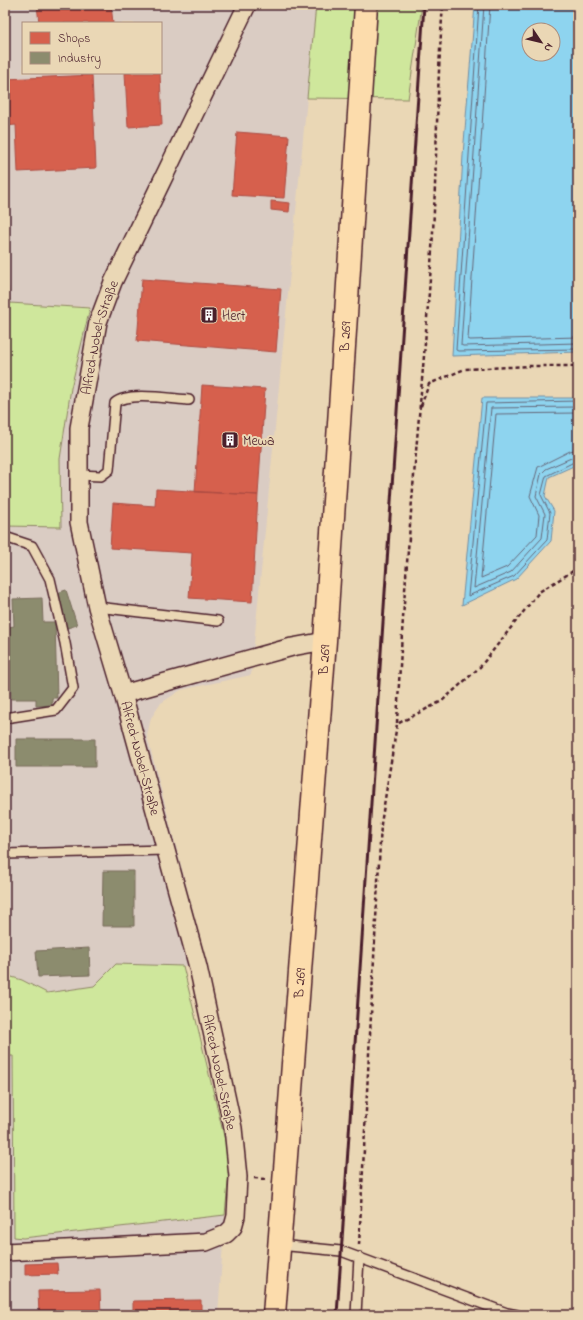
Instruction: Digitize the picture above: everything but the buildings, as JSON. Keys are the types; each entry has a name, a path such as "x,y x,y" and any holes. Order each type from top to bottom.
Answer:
{"main road":[{"name":"B 269","path":"274,1315 324,641 366,5"}],"street":[{"name":"Alfred-Nobel-Straße","path":"5,1252 206,1242 226,1234 232,1227 236,1216 238,1177 233,1128 200,975 123,694 97,607 79,522 78,475 79,428 98,322 113,282 247,5"},
{"name":"Alfred-Nobel-Straße","path":"123,694 292,647 324,641"}],"lane":[{"path":"78,475 102,476 109,470 115,403 118,400 131,397 189,400"},
{"path":"5,537 32,546 50,579 65,643 73,688 56,710 5,718"},
{"path":"97,607 218,621"},
{"path":"5,854 166,850"},
{"path":"279,1245 341,1251 507,1313 517,1315"},
{"path":"356,1315 359,1257"}],"path":[{"path":"359,1257 381,824 397,724 401,628 431,263 443,5"},
{"path":"420,410 429,384 465,370 531,366 578,366"},
{"path":"397,724 442,700 480,667 539,592 578,568"},
{"path":"238,1177 284,1180"}],"shaded area":[{"path":"5,5 316,5 251,675 181,690 161,703 151,718 147,736 207,965 183,966 116,964 94,986 47,993 22,980 5,975 5,526 61,527 60,459 71,388 90,307 10,303 5,268"},
{"path":"5,1056 13,1056 14,1237 23,1238 225,1215 218,1315 5,1315"}],"green space":[{"path":"316,5 422,5 408,99 307,98"},
{"path":"5,268 10,303 90,308 71,388 60,459 61,527 5,526"},
{"path":"116,964 183,966 230,1161 225,1215 23,1238 14,1237 13,1056 5,1056 5,975 22,980 47,993 94,986"}],"water":[{"path":"475,5 578,5 578,352 452,356 463,155"},
{"path":"482,398 578,398 578,464 549,477 545,496 554,511 551,541 516,579 462,605"}],"railway":[{"path":"337,1315 424,5"}],"place":[{"name":"Hert","path":"209,315"},
{"name":"Mewa","path":"230,440"}]}
